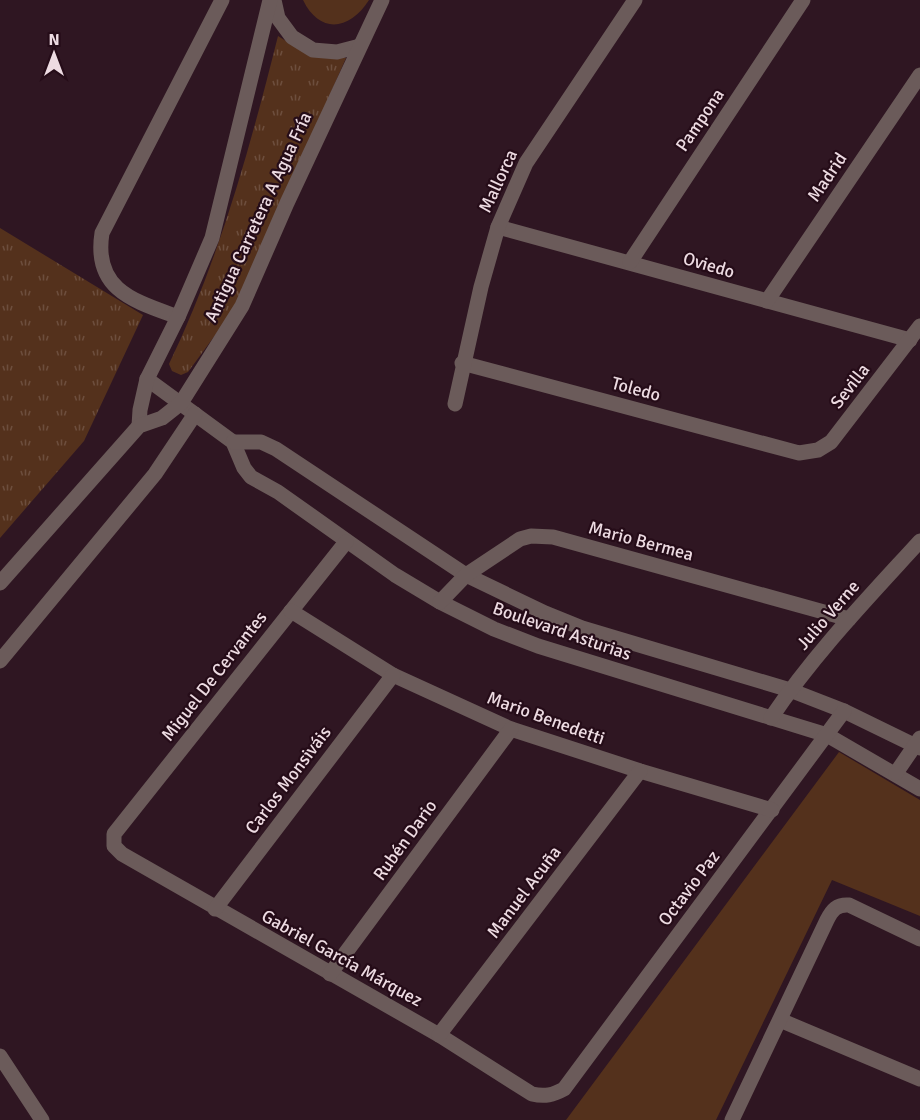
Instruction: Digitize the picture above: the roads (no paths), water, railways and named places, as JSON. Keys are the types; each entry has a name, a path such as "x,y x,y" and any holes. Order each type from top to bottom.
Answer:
{"street":[{"path":"178,317 122,294 108,277 100,244 102,233 222,0"},
{"path":"272,0 278,18 292,37 313,50 337,52 360,46"},
{"name":"Antigua Carretera A Agua Fría","path":"139,426 147,379 178,317 212,238 272,0"},
{"name":"Antigua Carretera A Agua Fría","path":"0,583 139,426 162,418 181,403 242,306 382,0"},
{"name":"Mallorca","path":"454,404 462,363 498,227 526,163 635,0"},
{"name":"Pampona","path":"630,262 803,0"},
{"name":"Madrid","path":"767,301 920,75"},
{"name":"Oviedo","path":"498,227 910,340"},
{"name":"Sevilla","path":"799,453 818,450 831,442 920,326"},
{"name":"Toledo","path":"462,363 799,453"},
{"name":"Boulevard Asturias","path":"147,379 233,442 244,468 251,477 278,492 346,542 440,602 494,629 538,646 827,735 920,789"},
{"path":"0,661 155,474 195,414"},
{"name":"Boulevard Asturias","path":"233,442 261,442 276,449 466,575 545,613 582,628 790,690 918,743"},
{"name":"Mario Bermea","path":"440,602 466,575 520,540 541,536 553,537 849,619"},
{"name":"Julio Verne","path":"771,718 790,690 849,619 920,541"},
{"name":"Miguel De Cervantes","path":"114,834 346,542"},
{"name":"Mario Benedetti","path":"291,611 393,675 511,729 640,771 772,810"},
{"name":"Carlos Monsiváis","path":"215,909 393,675"},
{"name":"Octavio Paz","path":"564,1089 844,711"},
{"name":"Rubén Dario","path":"330,974 511,729"},
{"path":"896,773 918,743"},
{"name":"Manuel Acuña","path":"439,1035 640,771"},
{"name":"Gabriel García Márquez","path":"114,834 114,846 122,855 439,1035 532,1094 551,1095 564,1089"},
{"path":"732,1120 831,912 839,905 849,905 920,939"},
{"path":"780,1020 920,1079"},
{"path":"0,1056 42,1120"}]}
